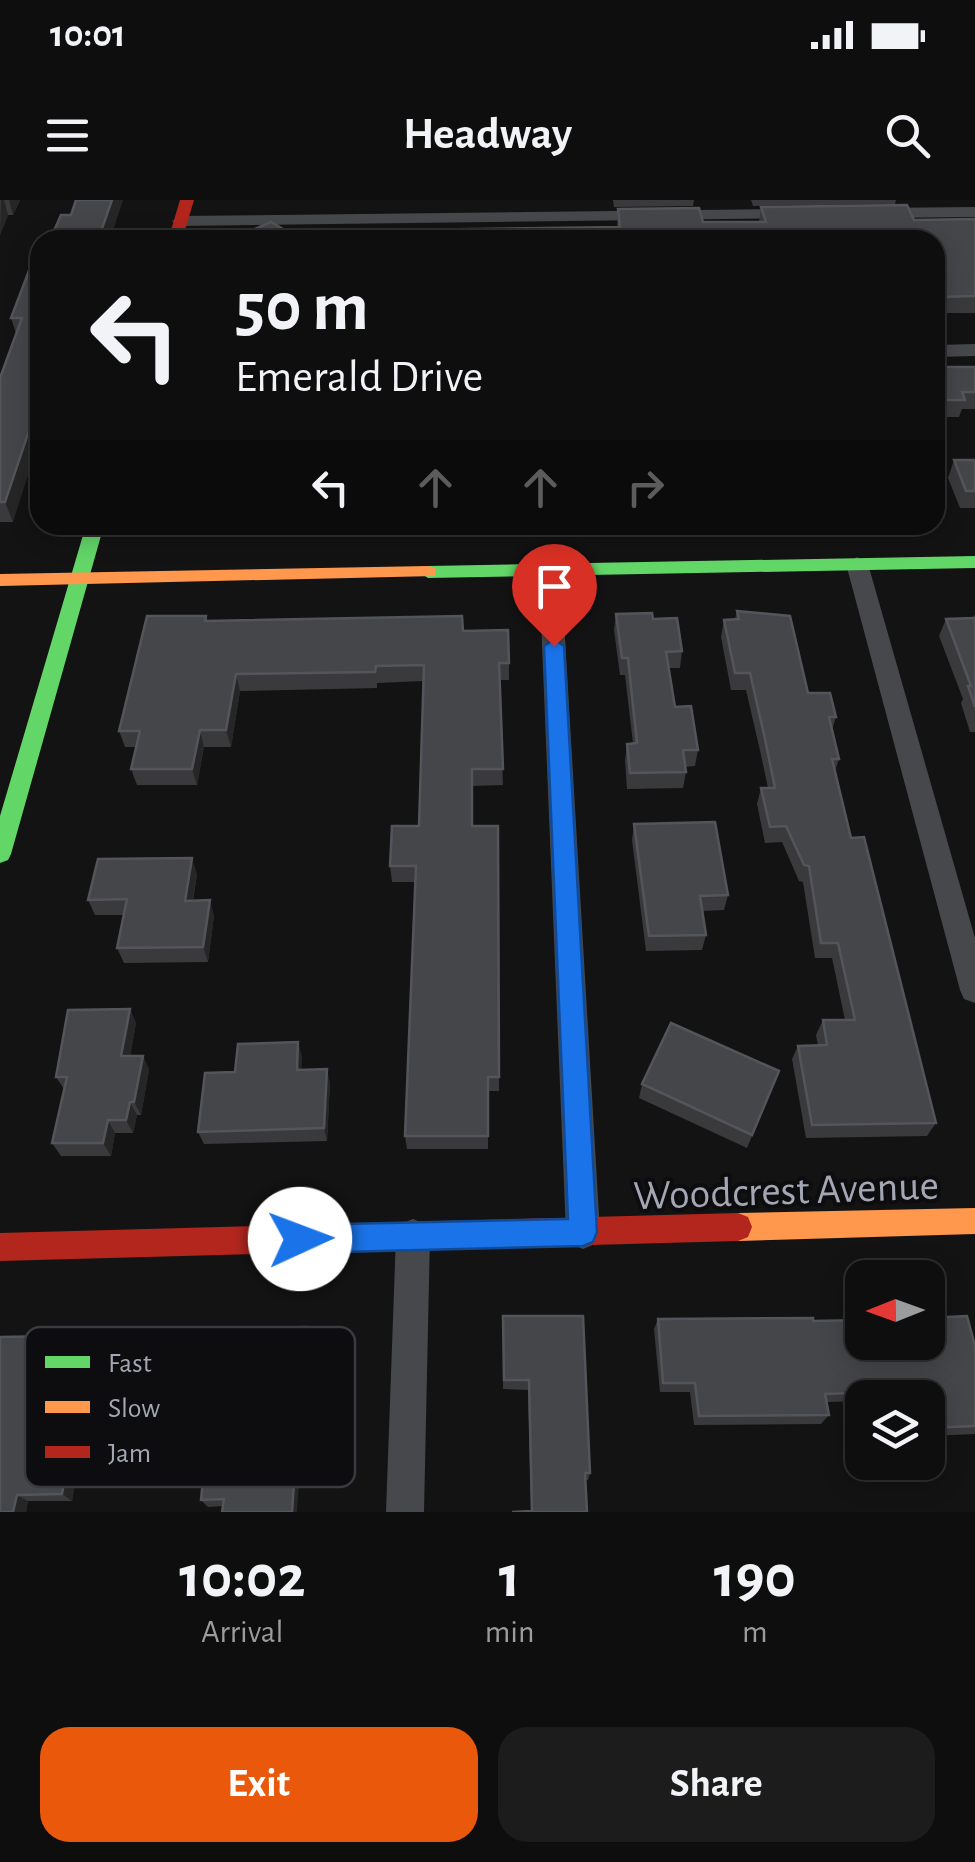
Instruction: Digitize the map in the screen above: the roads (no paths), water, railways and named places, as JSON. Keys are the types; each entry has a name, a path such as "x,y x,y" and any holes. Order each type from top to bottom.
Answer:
{"street":[{"path":"856,213 975,212"},
{"path":"181,220 816,214"},
{"path":"945,351 975,350"},
{"path":"0,854 92,535"},
{"path":"0,580 975,562"},
{"path":"857,564 975,990"},
{"path":"550,570 583,1232"},
{"name":"Woodcrest Avenue","path":"0,1247 975,1221"},
{"path":"405,1512 413,1236"}]}
